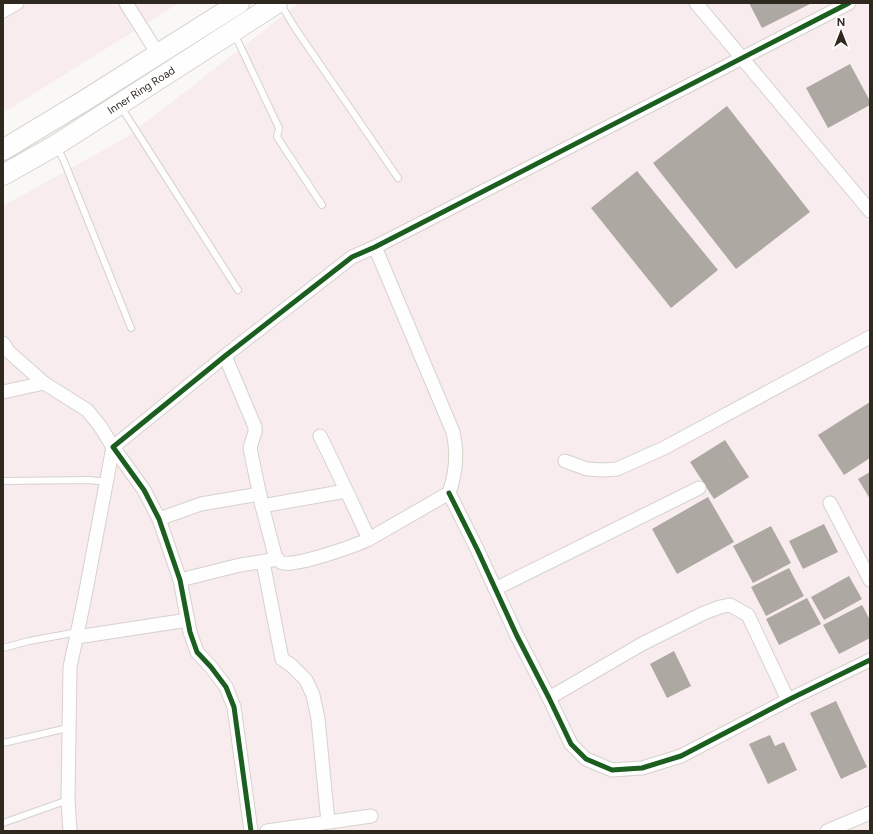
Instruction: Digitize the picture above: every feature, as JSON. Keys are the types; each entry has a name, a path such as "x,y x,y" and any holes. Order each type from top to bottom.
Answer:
{"main road":[{"name":"Inner Ring Road","path":"3,150 239,3"},
{"name":"Inner Ring Road","path":"3,175 56,146 279,3"}],"street":[{"path":"3,11 17,3"},
{"path":"126,3 158,54"},
{"path":"696,3 870,211"},
{"path":"70,831 68,800 68,728 70,667 113,447 225,356 352,257 376,247 849,3"},
{"path":"180,580 240,565 277,560 283,563 296,562 351,548 369,540 449,493 454,479 457,446 453,432 376,247"},
{"path":"565,461 587,469 618,469 664,448 870,336"},
{"path":"3,343 8,351 44,383 87,410 100,426 144,490 160,519 180,580 190,632 197,652 211,667 226,687 234,707 251,831"},
{"path":"225,356 255,427 250,448 261,500 277,560"},
{"path":"3,392 44,383"},
{"path":"320,436 337,469 369,540"},
{"path":"495,589 699,488"},
{"path":"160,519 201,504 261,500 346,491"},
{"path":"449,493 477,549 516,636 549,698 571,744 586,759 612,770 642,768 681,756 788,700 870,660"},
{"path":"830,503 870,580"},
{"path":"263,562 282,659 291,665 306,680 313,694 318,719 328,822"},
{"path":"549,698 642,644 704,613 720,606 730,605 748,615 788,700"},
{"path":"77,634 188,620"},
{"path":"827,831 870,813"},
{"path":"267,831 371,816"}],"lane":[{"path":"279,3 398,178"},
{"path":"233,32 279,128 277,137 322,204"},
{"path":"120,104 238,290"},
{"path":"56,146 64,162 131,328"},
{"path":"3,481 90,480 107,482"},
{"path":"3,648 29,641 77,634"},
{"path":"3,743 68,728"},
{"path":"3,823 68,800"}],"shaded area":[{"path":"3,3 179,3 3,113"},
{"path":"299,3 870,3 870,831 3,831 3,206 127,137"}],"building":[{"path":"749,3 812,3 762,28"},
{"path":"850,64 870,101 870,105 828,128 806,88"},
{"path":"727,106 810,212 736,269 653,163"},
{"path":"637,171 718,270 671,308 591,208"},
{"path":"870,402 870,458 844,475 818,435"},
{"path":"725,440 749,477 714,499 690,462"},
{"path":"870,472 870,499 858,479"},
{"path":"708,497 734,542 677,574 652,529"},
{"path":"824,524 838,552 803,569 789,541"},
{"path":"771,526 791,563 753,583 733,546"},
{"path":"789,568 804,596 766,616 751,587"},
{"path":"849,576 862,599 824,620 811,597"},
{"path":"807,598 821,624 779,645 766,619"},
{"path":"862,605 870,620 870,638 839,654 823,625"},
{"path":"674,651 691,686 667,698 650,664"},
{"path":"836,701 867,767 841,779 810,713"},
{"path":"770,735 775,746 784,742 797,770 768,784 749,744"}],"cycle path":[{"path":"251,831 234,707 226,687 211,667 197,652 190,632 180,580 159,519 144,490 113,447 225,356 352,257 375,247 849,3"},
{"path":"449,493 477,549 517,636 571,744 586,759 612,770 642,768 681,756 788,700 870,660"}]}
